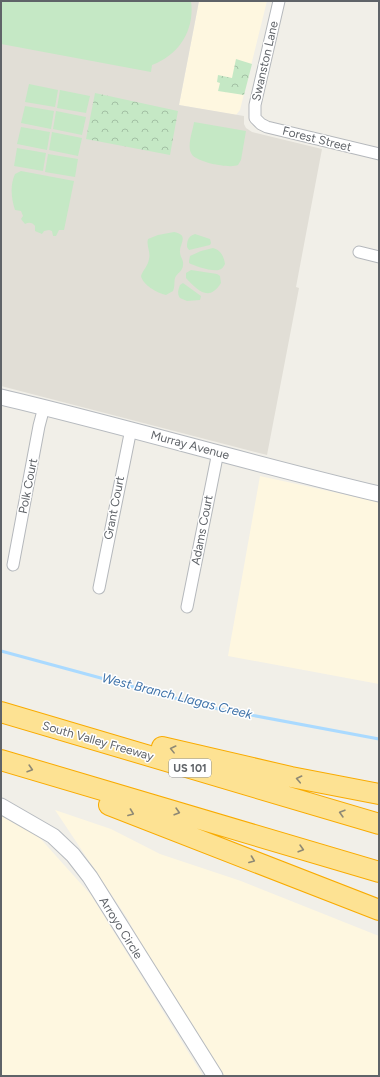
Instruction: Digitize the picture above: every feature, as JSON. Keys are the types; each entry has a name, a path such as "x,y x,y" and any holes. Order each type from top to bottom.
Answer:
{"highway":[{"path":"1,707 258,770 379,794"},
{"name":"South Valley Freeway","path":"1,712 379,824"},
{"path":"1,760 379,872"},
{"path":"59,777 97,800 379,910"}],"street":[{"name":"Swanston Lane","path":"257,120 254,113 255,105 279,1"},
{"name":"Forest Street","path":"257,120 268,127 379,154"},
{"path":"359,252 379,257"},
{"name":"Murray Avenue","path":"1,396 379,494"},
{"name":"Polk Court","path":"13,565 39,426 44,407"},
{"name":"Grant Court","path":"99,588 131,429"},
{"name":"Adams Court","path":"187,607 218,452"},
{"name":"Arroyo Circle","path":"1,806 53,836 73,854 90,877 215,1076"}],"shaded area":[{"path":"1,1 199,1 179,105 244,116 244,124 246,128 252,132 322,149 296,287 299,288 267,455 1,386"},
{"path":"199,1 267,1 240,110 236,115 179,105"},
{"path":"260,476 379,502 379,684 228,656"},
{"path":"55,810 111,829 160,854 241,881 379,936 379,1076 224,1076 187,1027 127,918"},
{"path":"1,814 31,828 91,895 203,1076 1,1076"}],"green space":[{"path":"1,1 191,1 192,12 188,31 183,40 170,55 162,61 152,65 151,72 1,44"},
{"path":"236,59 252,64 244,95 218,91 220,83 217,82 218,75 232,78"},
{"path":"29,84 58,90 55,107 25,102"},
{"path":"60,90 90,96 86,113 57,108"},
{"path":"95,93 178,111 170,155 86,139"},
{"path":"25,106 54,111 51,129 21,123"},
{"path":"56,111 86,117 82,135 53,129"},
{"path":"194,122 246,131 241,160 238,165 228,166 213,164 205,162 194,156 191,153 190,146"},
{"path":"21,127 50,132 47,150 17,144"},
{"path":"52,132 82,138 78,156 49,150"},
{"path":"17,148 46,153 43,171 14,166"},
{"path":"48,154 78,159 75,177 45,172"},
{"path":"21,171 74,181 64,230 59,230 56,236 53,236 52,231 49,230 44,231 42,234 35,231 34,225 30,223 25,224 21,219 23,216 21,211 15,210 12,196 12,183 15,174"},
{"path":"174,232 182,235 183,238 180,252 183,267 175,278 173,291 166,295 151,288 144,282 141,276 148,264 149,259 148,239 158,235"},
{"path":"195,234 210,239 210,245 189,250 187,247 189,237"},
{"path":"213,248 218,250 223,256 225,264 222,269 210,270 189,263 190,256"},
{"path":"191,270 217,274 220,276 221,283 217,289 212,292 208,293 199,290 186,278 186,273"},
{"path":"183,283 201,296 200,300 187,301 180,298 178,295 178,290 180,285"}],"waterway":[{"name":"West Branch Llagas Creek","path":"1,651 208,707 379,739"}]}
